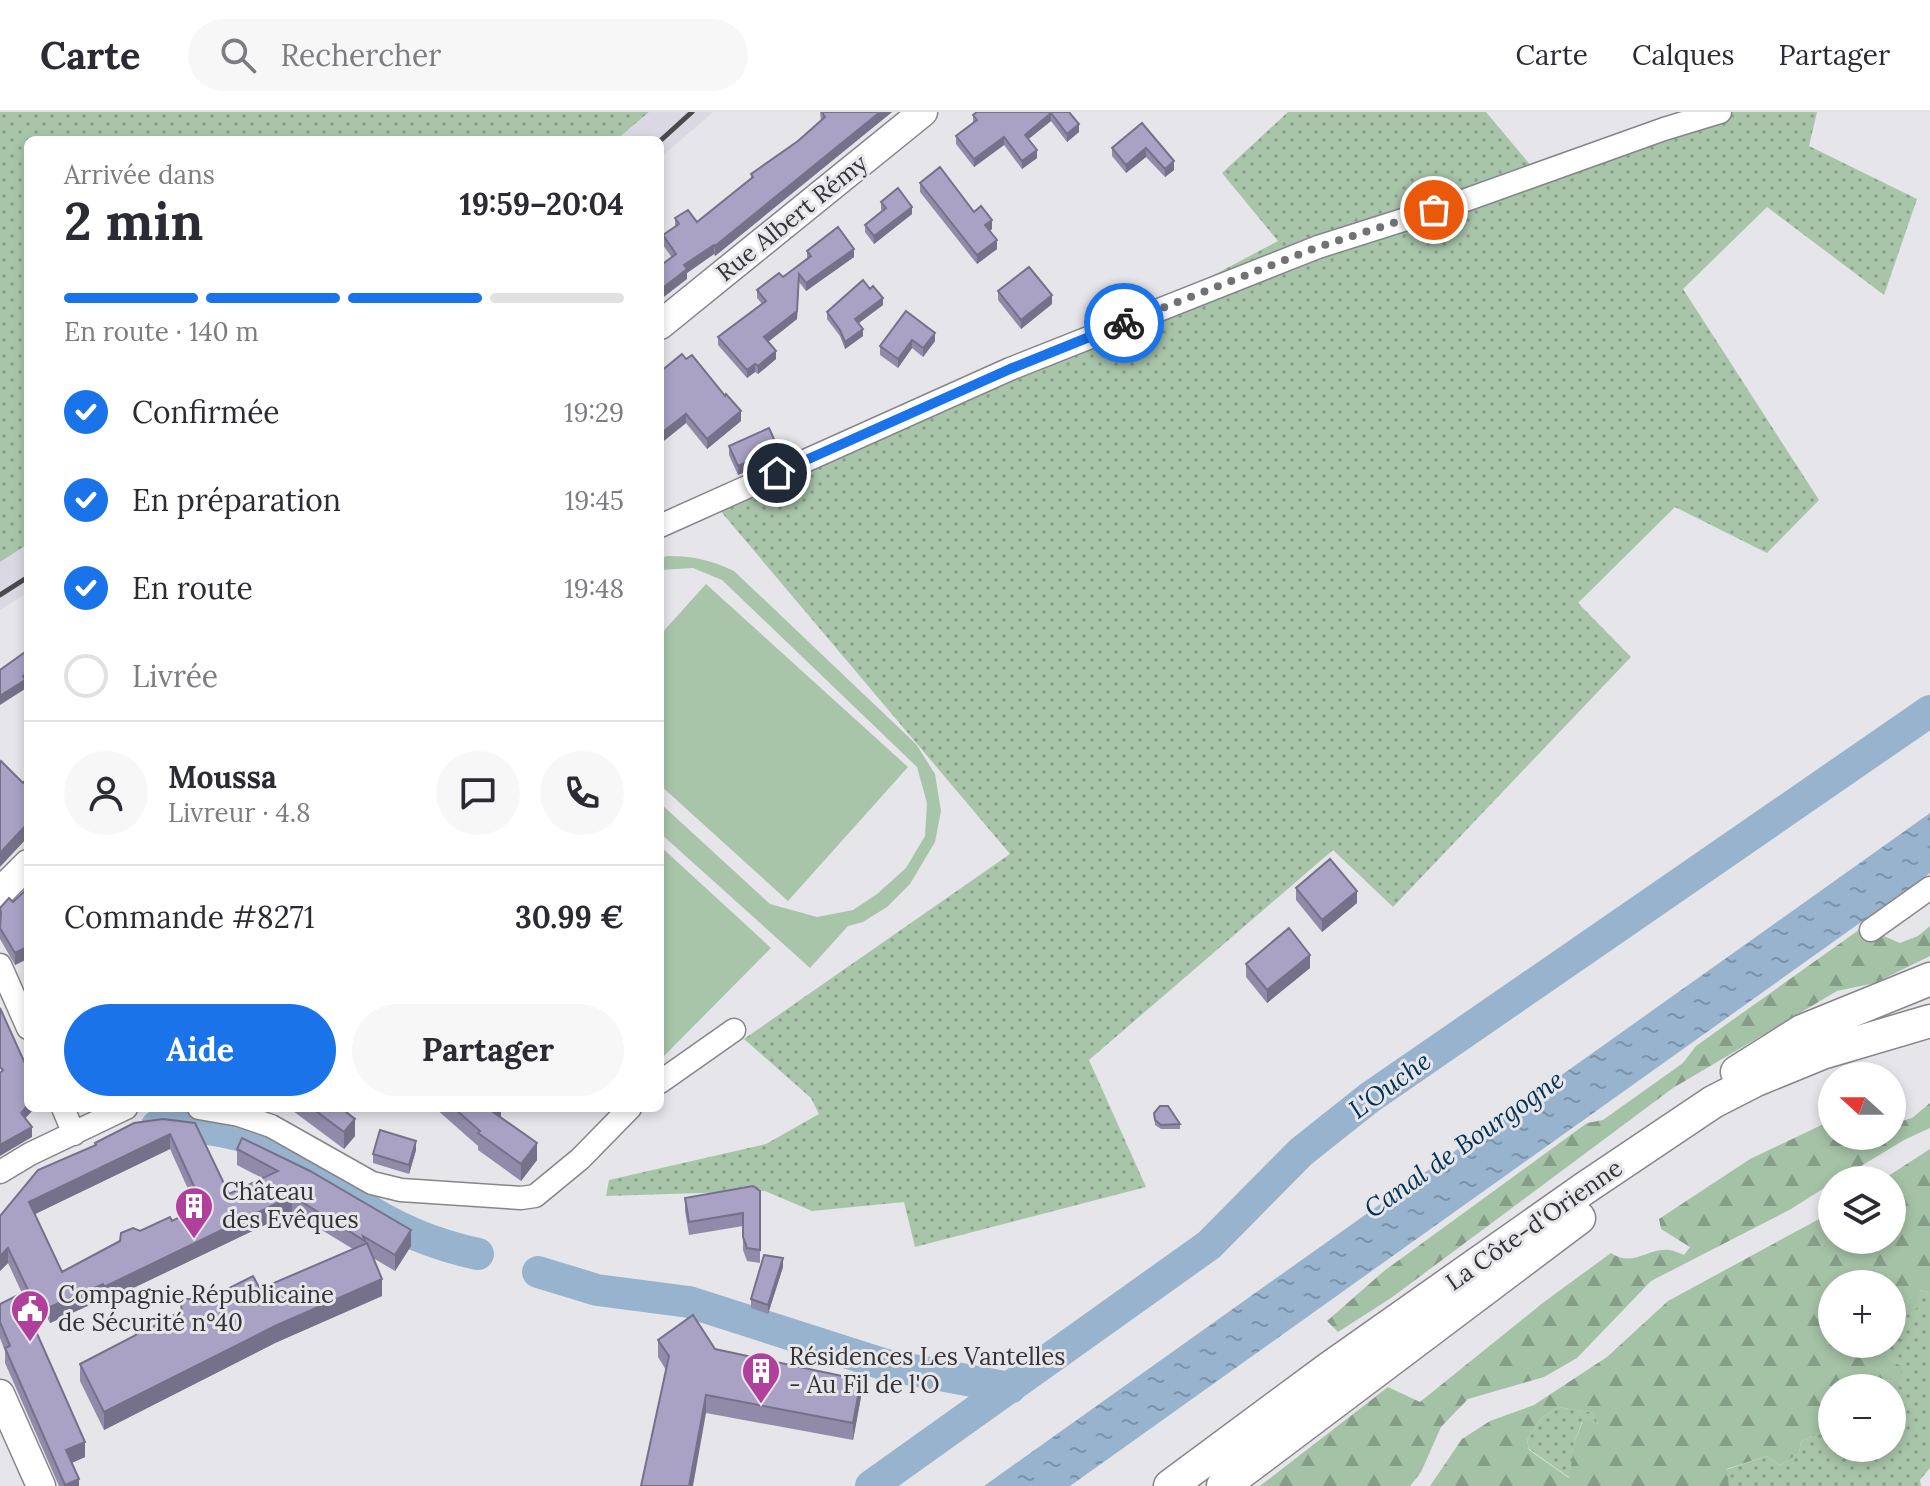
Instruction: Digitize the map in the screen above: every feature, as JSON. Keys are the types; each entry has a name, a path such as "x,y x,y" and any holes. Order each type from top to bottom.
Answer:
{"highway":[{"path":"1585,1188 1723,1081 1782,1042 1828,1019 1930,979"},
{"name":"La Côte-d'Orienne","path":"1170,1486 1328,1369 1585,1188 1734,1090 1822,1053 1930,1021"},
{"name":"La Côte-d'Orienne","path":"1223,1486 1639,1173 1698,1133 1734,1111 1810,1075 1930,1038"}],"main road":[{"name":"Rue Albert Rémy","path":"664,322 923,112"},
{"path":"0,892 24,868"},
{"path":"0,1394 41,1486"}],"street":[{"path":"664,524 1010,369 1318,247 1463,201 1720,112"},
{"path":"1871,930 1930,888"},
{"path":"0,965 24,1019"},
{"path":"664,1079 734,1030"},
{"path":"65,1112 74,1134"},
{"path":"0,1172 30,1154 118,1112"},
{"path":"222,1112 271,1126 372,1183 401,1190 521,1198 535,1196 580,1159 626,1112"}],"shaded area":[{"path":"649,112 713,112 664,155 664,136 621,136"},
{"path":"24,547 24,595 0,610 0,562"}],"green space":[{"path":"0,112 649,112 621,136 24,136 24,547 0,562"},
{"path":"1288,112 1486,112 1532,167 1727,112 1817,112 1809,146 1917,199 1884,295 1767,207 1683,289 1819,500 1767,553 1675,507 1578,603 1631,657 1393,907 1333,850 1089,1060 1146,1187 915,1247 904,1202 812,1211 765,1191 606,1196 609,1180 766,1144 819,1114 811,1098 744,1039 1010,854 718,508 1129,320 1278,241 1222,173"},
{"path":"664,557 702,559 734,571 916,744 935,774 941,811 935,842 910,884 887,907 863,922 848,926 810,968 664,837 664,807 770,904 817,917 853,910 906,868 925,836 927,803 917,767 722,580 693,568 664,570"},
{"path":"706,584 908,767 788,901 664,789 664,631"},
{"path":"664,850 771,948 664,1056"},
{"path":"1930,926 1930,956 1875,983 1837,991 1673,1088 1391,1298 1338,1332 1327,1321 1384,1271 1587,1123 1603,1120 1683,1063 1696,1046 1863,927 1900,943 1918,936"},
{"path":"1930,1103 1930,1128 1906,1139 1906,1120"},
{"path":"1818,1127 1818,1150 1888,1150 1861,1166 1818,1166 1818,1192 1651,1281 1577,1358 1544,1377 1468,1399 1441,1427 1421,1472 1410,1486 1260,1486 1388,1387 1420,1402 1544,1302 1611,1253 1634,1258 1655,1251 1672,1250 1684,1255 1690,1247 1661,1229 1659,1219 1750,1159"},
{"path":"1930,1149 1930,1292 1919,1290 1917,1308 1906,1315 1906,1270 1818,1270 1818,1358 1888,1358 1901,1366 1902,1374 1818,1374 1818,1434 1801,1441 1799,1453 1780,1465 1766,1456 1727,1469 1729,1486 1430,1486 1462,1439 1490,1421 1534,1405 1607,1357 1668,1301 1818,1220 1818,1254 1906,1254 1904,1166","holes":["1558,1407 1594,1413 1598,1424 1583,1421 1575,1441 1569,1478 1529,1450 1527,1440 1540,1419"]},
{"path":"1919,1290 1930,1292 1930,1468 1920,1480 1921,1486 1729,1486 1726,1470 1766,1456 1780,1465 1799,1453 1801,1441 1818,1434 1818,1462 1906,1462 1906,1374 1892,1374 1888,1358 1906,1358 1906,1313"},
{"path":"1558,1407 1595,1413 1598,1425 1582,1422 1575,1441 1570,1478 1529,1449 1527,1440 1540,1419"}],"water":[{"path":"1930,813 1930,873 1070,1486 984,1486"}],"building":[{"path":"822,112 880,112 715,246 684,265 687,269 664,287 664,263 676,254 664,234 679,224 675,218 688,210 697,222 753,177 751,174 798,141 825,117"},
{"path":"977,112 1069,112 1079,124 1067,134 1051,113 1025,135 1037,150 1022,161 1004,137 974,159 956,136 977,120 973,115"},
{"path":"1142,123 1174,161 1165,169 1146,148 1126,165 1112,148"},
{"path":"940,167 974,212 981,206 992,220 985,225 997,240 977,255 920,183"},
{"path":"898,188 912,207 874,236 865,225 886,208 881,202"},
{"path":"838,227 854,249 806,283 799,274 797,311 764,337 776,351 758,366 755,364 747,370 718,337 766,301 757,290 779,273 783,277 811,256 807,251"},
{"path":"1029,267 1052,295 1021,320 998,291"},
{"path":"863,280 883,298 855,319 863,329 845,342 827,312"},
{"path":"906,311 935,333 923,348 912,340 898,359 880,346"},
{"path":"682,354 686,359 692,355 741,411 707,439 686,414 664,431 664,369"},
{"path":"769,428 778,448 738,466 729,446"},
{"path":"24,653 24,681 0,696 0,670"},
{"path":"0,763 24,782 24,827 0,853"},
{"path":"1330,859 1357,891 1322,920 1296,888"},
{"path":"24,892 24,948 15,953 0,928 0,908 9,898 13,902"},
{"path":"1289,928 1310,955 1267,990 1246,964"},
{"path":"0,1008 24,1061 24,1110 21,1113 32,1127 0,1145 0,1073 3,1070 0,1067"},
{"path":"1160,1106 1168,1106 1180,1124 1161,1125 1155,1120 1154,1113"},
{"path":"317,1112 346,1112 355,1119 344,1132"},
{"path":"459,1112 493,1112 537,1143 521,1164 478,1133 480,1131"},
{"path":"163,1119 195,1123 229,1194 278,1171 237,1149 242,1138 310,1171 411,1230 395,1255 363,1236 365,1241 292,1196 104,1287 103,1284 50,1307 47,1302 27,1311 85,1442 66,1450 79,1479 65,1485 5,1348 10,1346 0,1322 0,1304 28,1290 8,1248 0,1256 0,1216 38,1170 96,1145 134,1123","holes":["170,1134 203,1206 172,1221 170,1217 140,1231 133,1228 121,1233 120,1241 62,1272 29,1202"]},
{"path":"380,1130 416,1141 409,1165 373,1154"},
{"path":"753,1186 760,1191 760,1250 747,1248 743,1237 743,1213 689,1222 685,1198"},
{"path":"367,1243 382,1279 275,1326 104,1412 80,1364 136,1335 135,1330 140,1324 147,1323 152,1327 182,1311 181,1305 186,1299 193,1299 198,1304 253,1276 260,1289"},
{"path":"764,1255 783,1258 768,1305 751,1299"},
{"name":"Résidences Les Vantelles - Au Fil de l'O","path":"693,1315 715,1349 861,1380 853,1423 706,1395 689,1486 641,1486 669,1356 658,1340"}],"waterway":[{"name":"L'Ouche","path":"871,1486 1209,1245 1301,1152 1369,1098 1930,711"},
{"path":"157,1126 209,1129 274,1147 386,1221 431,1241 478,1254"},
{"path":"538,1272 597,1290 689,1302 886,1365 1010,1388"}],"railway":[{"path":"664,137 692,112"},
{"path":"0,595 24,580"}],"way so far":[{"path":"1124,323 1318,247 1434,210"}],"place":[{"name":"Château des Evêques","path":"194,1240"},
{"name":"Compagnie Républicaine de Sécurité n°40","path":"30,1343"},
{"name":"Résidences Les Vantelles - Au Fil de l'O","path":"761,1405"}],"route":[{"path":"777,473 1010,369 1124,323"}],"water label":[{"name":"Canal de Bourgogne","path":"1464,1144"}]}
